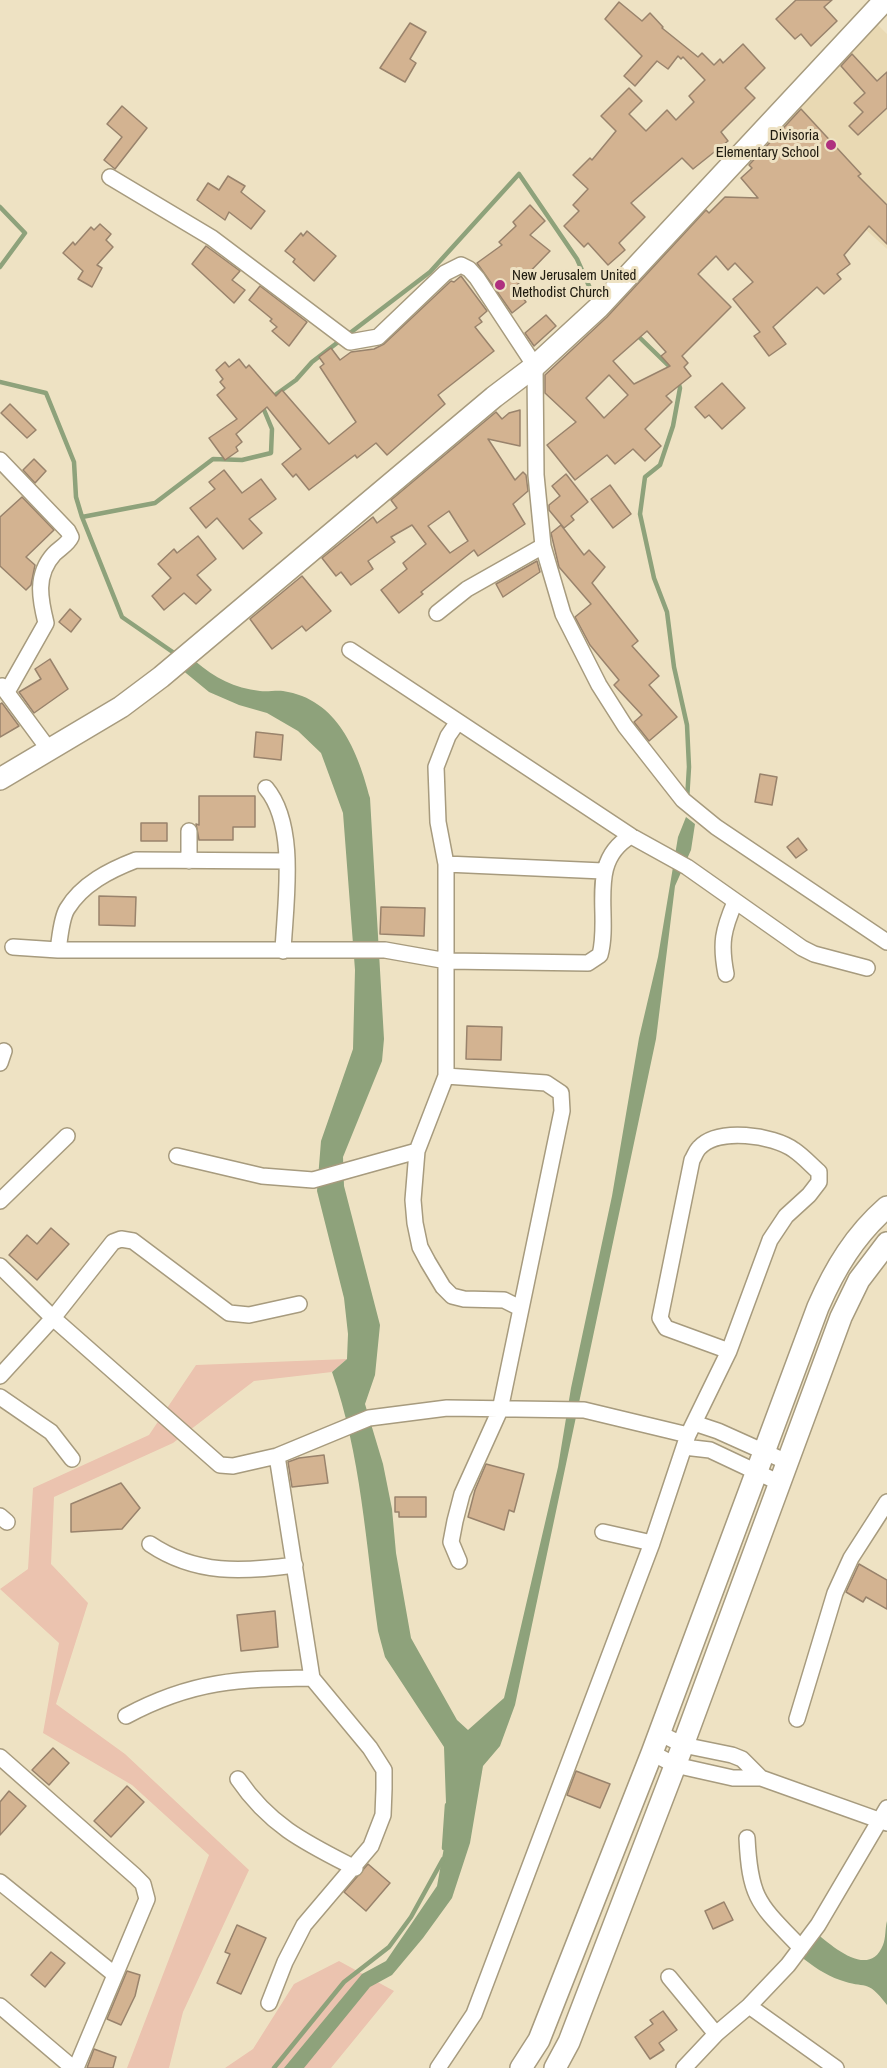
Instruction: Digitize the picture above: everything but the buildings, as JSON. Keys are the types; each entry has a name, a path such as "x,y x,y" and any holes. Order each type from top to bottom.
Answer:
{"street":[{"path":"0,780 121,707 161,677 494,397 535,366 598,308 885,0"},
{"path":"111,177 212,238 350,342 378,338 445,273 461,265 469,269 499,309 535,366 536,476 543,546 563,614 599,685 625,726 689,804 716,827 887,942"},
{"path":"0,460 68,531 71,537 53,555 39,584 46,623 3,687 50,751"},
{"path":"437,614 467,589 543,546"},
{"path":"350,650 457,723 631,836 687,867 814,954 867,968"},
{"path":"457,723 448,736 436,767 438,822 446,864 446,1076 417,1151 415,1223 420,1247 442,1287 452,1296 504,1300 520,1308"},
{"path":"266,788 273,797 284,825 286,861 283,951"},
{"path":"189,831 189,861"},
{"path":"13,947 58,950 385,950 447,961 588,963 600,956 604,942 603,871 618,843 631,836"},
{"path":"58,950 66,910 103,874 136,860 286,861"},
{"path":"446,864 603,871"},
{"path":"726,974 722,952 723,932 735,902"},
{"path":"446,1076 546,1083 561,1093 562,1111 500,1410 462,1494 454,1521 451,1542 459,1561"},
{"path":"438,2068 474,2014 652,1544 689,1435 729,1351 770,1239 786,1216 809,1195 819,1182 819,1172 793,1149 771,1139 743,1135 715,1139 700,1147 692,1160 660,1318 666,1328 729,1351"},
{"path":"0,1201 67,1136"},
{"path":"177,1156 262,1176 313,1180 417,1151"},
{"path":"521,2068 539,2040 652,1753 756,1472 835,1268 860,1234 887,1207"},
{"path":"0,1376 53,1318 113,1242 121,1239 133,1241 229,1313 249,1315 299,1304"},
{"path":"555,2068 569,2042 683,1745 841,1317 859,1280 887,1243"},
{"path":"0,1266 53,1318 220,1465 233,1466 278,1456 369,1418 447,1408 584,1410 764,1451 787,1462"},
{"path":"0,1397 51,1432 72,1459"},
{"path":"689,1435 711,1450 780,1483"},
{"path":"269,2002 285,1962 304,1925 314,1911 355,1868 371,1846 383,1815 384,1770 370,1748 312,1678 278,1456"},
{"path":"797,1719 835,1593 851,1558 887,1502"},
{"path":"603,1532 652,1544"},
{"path":"150,1544 178,1559 214,1569 245,1572 295,1565"},
{"path":"126,1716 191,1688 237,1680 312,1678"},
{"path":"659,1733 683,1745 742,1759 761,1778"},
{"path":"652,1753 675,1765 733,1778 761,1778 885,1818 818,1925 788,1965 684,2068"},
{"path":"0,2006 75,2068 147,1899 143,1884 3,1764"},
{"path":"238,1779 253,1801 290,1834 355,1868"},
{"path":"747,1838 749,1876 758,1899 801,1948"},
{"path":"0,1882 114,1974"},
{"path":"669,1977 716,2034"},
{"path":"749,2006 836,2068"}],"shaded area":[{"name":"Divisoria Elementary School","path":"869,16 887,34 887,249 792,162 758,127"},
{"path":"195,661 233,685 251,690 283,691 302,696 318,705 332,716 352,746 370,798 384,1039 382,1061 343,1157 344,1186 380,1325 375,1375 365,1404 383,1464 392,1509 396,1553 411,1638 457,1720 468,1730 504,1698 558,1467 571,1388 612,1196 639,1038 658,957 678,837 686,817 695,824 691,850 675,886 656,1039 515,1705 500,1746 483,1766 470,1843 452,1898 392,1975 370,1987 304,2068 284,2068 362,1974 386,1961 437,1886 447,1831 444,1747 385,1657 378,1631 356,1467 342,1403 332,1372 347,1359 348,1334 344,1298 317,1191 321,1141 353,1049 355,970 343,813 321,753 298,731 267,713 239,705 209,692 181,669"},
{"path":"347,1359 332,1372 254,1381 173,1443 54,1497 51,1564 88,1603 56,1704 125,1754 249,1870 183,2012 169,2068 127,2068 209,1855 132,1785 43,1733 59,1643 0,1589 28,1569 33,1488 149,1435 196,1365"},
{"path":"887,1921 887,2005 870,1987 835,1978 800,1956 815,1932 840,1951 860,1960 869,1960 877,1955 883,1945"},
{"path":"339,1961 394,1991 331,2068 225,2068 253,2049 294,1984"}],"waterway":[{"path":"271,398 296,380 312,362 430,272 519,174 577,259 593,295 598,299"},
{"path":"0,207 25,233 0,267"},
{"path":"637,335 672,369"},
{"path":"678,381 680,388 673,426 660,465 645,477 640,514 654,578 667,612 674,667 687,725 689,767 687,800"},
{"path":"0,382 46,393 74,462 76,497 82,517 122,617 177,655"},
{"path":"82,517 155,503 213,459 242,460 271,453 272,429 262,405"},
{"path":"444,1848 447,1805"},
{"path":"274,2068 344,1982 389,1947 411,1917 443,1859"}],"place":[{"name":"Divisoria Elementary School","path":"831,145"},
{"name":"New Jerusalem United Methodist Church","path":"500,285"}]}
